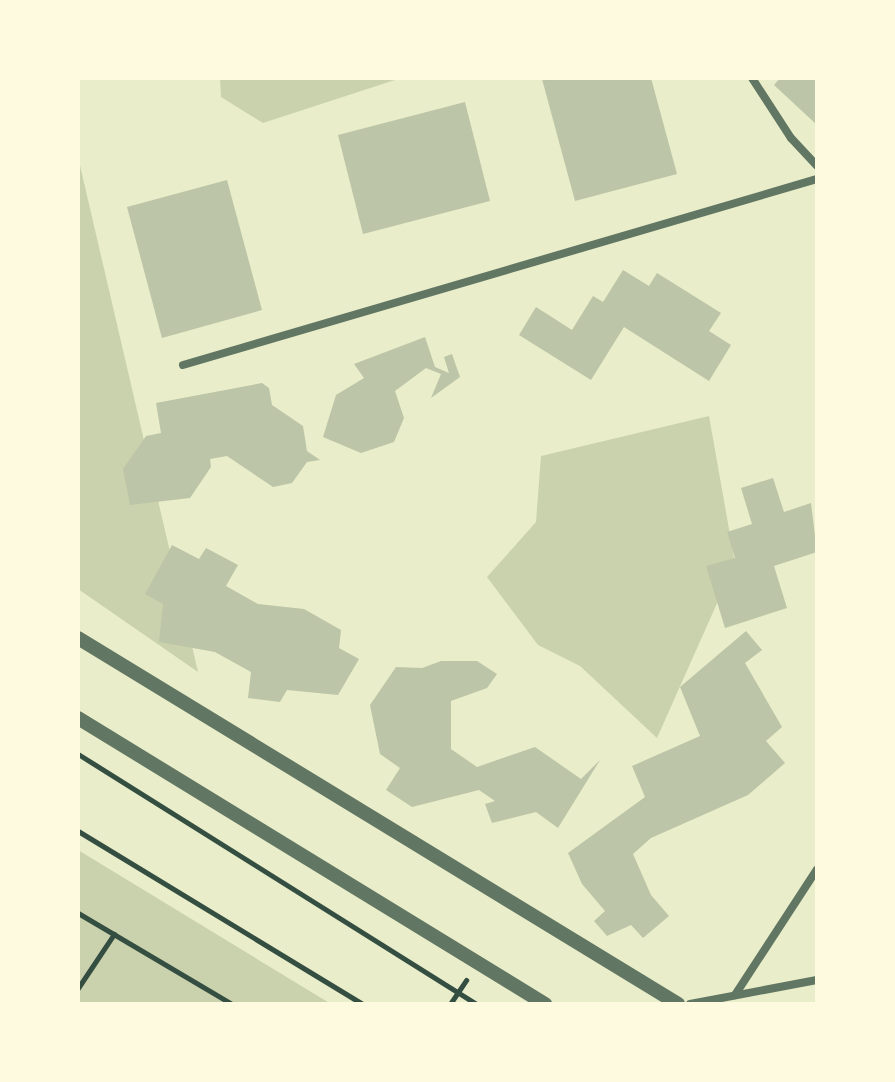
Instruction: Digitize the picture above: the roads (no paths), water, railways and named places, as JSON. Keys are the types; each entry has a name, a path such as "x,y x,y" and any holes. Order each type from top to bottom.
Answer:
{"street":[{"path":"752,78 791,138 817,166"},
{"path":"183,365 817,179"},
{"path":"78,638 678,1004"},
{"path":"78,718 545,1004"},
{"path":"735,995 817,869"},
{"path":"690,1004 817,980"}]}
